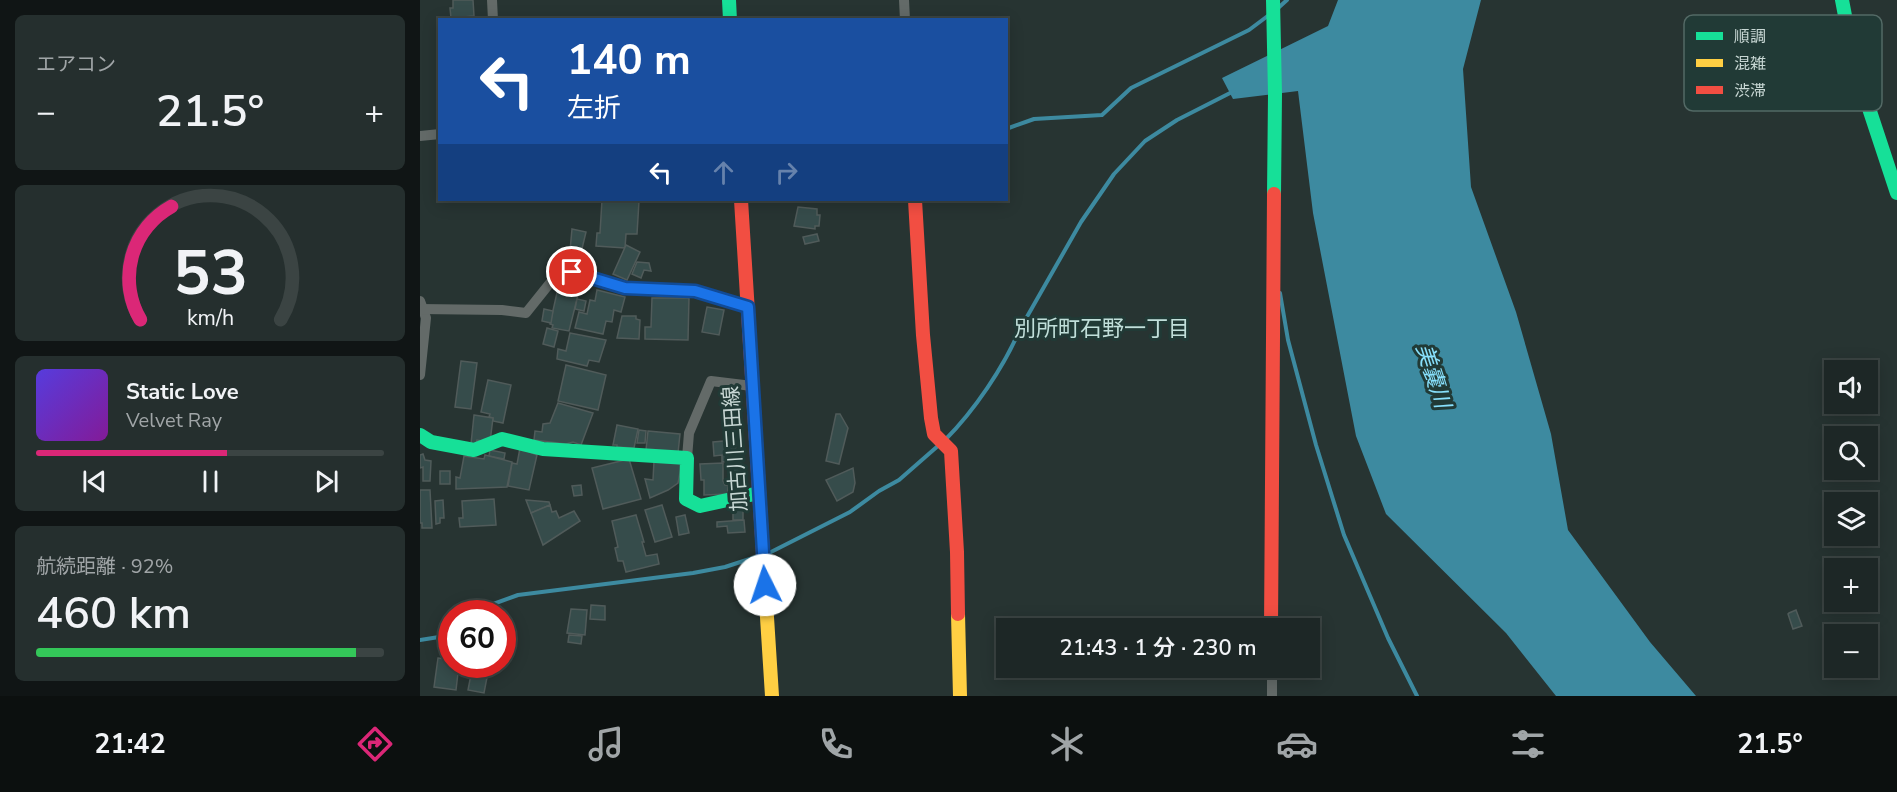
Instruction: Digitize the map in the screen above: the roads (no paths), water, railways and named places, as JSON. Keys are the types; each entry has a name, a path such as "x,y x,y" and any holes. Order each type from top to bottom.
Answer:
{"street":[{"path":"492,0 493,18"},
{"path":"729,0 730,18"},
{"path":"904,0 905,18"},
{"path":"1271,618 1275,94 1273,0"},
{"path":"1842,0 1845,15"},
{"path":"1870,111 1897,194"},
{"path":"420,136 438,134"},
{"name":"加古川三田線","path":"741,201 772,696"},
{"path":"915,201 923,335 931,418 934,434 951,451 957,552 960,696"},
{"path":"420,375 426,318 421,306 526,313 558,273 572,272 625,288 695,291 748,307"},
{"path":"752,386 711,381 689,433 686,499 700,506 759,493"},
{"path":"420,435 431,442 474,450 502,439 543,449 687,458"},
{"path":"1272,678 1272,696"}],"water":[{"name":"美嚢川","path":"1338,0 1481,0 1463,69 1471,187 1516,312 1551,434 1568,530 1650,642 1696,696 1556,696 1506,633 1386,514 1356,436 1313,213 1298,91 1233,99 1222,78 1328,26"}],"waterway":[{"path":"1277,9 1287,0"},
{"path":"1008,128 1034,119 1102,115 1131,88 1249,30 1269,15"},
{"path":"945,440 967,416 997,373 1081,222 1114,174 1145,141 1177,120 1234,91"},
{"path":"1280,293 1288,340 1316,445 1344,535 1388,638 1417,696"},
{"path":"769,553 850,512 899,480 939,445"},
{"path":"504,600 518,595 693,573 725,567 759,556"},
{"path":"420,640 438,637"}],"district":[{"name":"別所町石野一丁目","path":"1102,329"}]}
